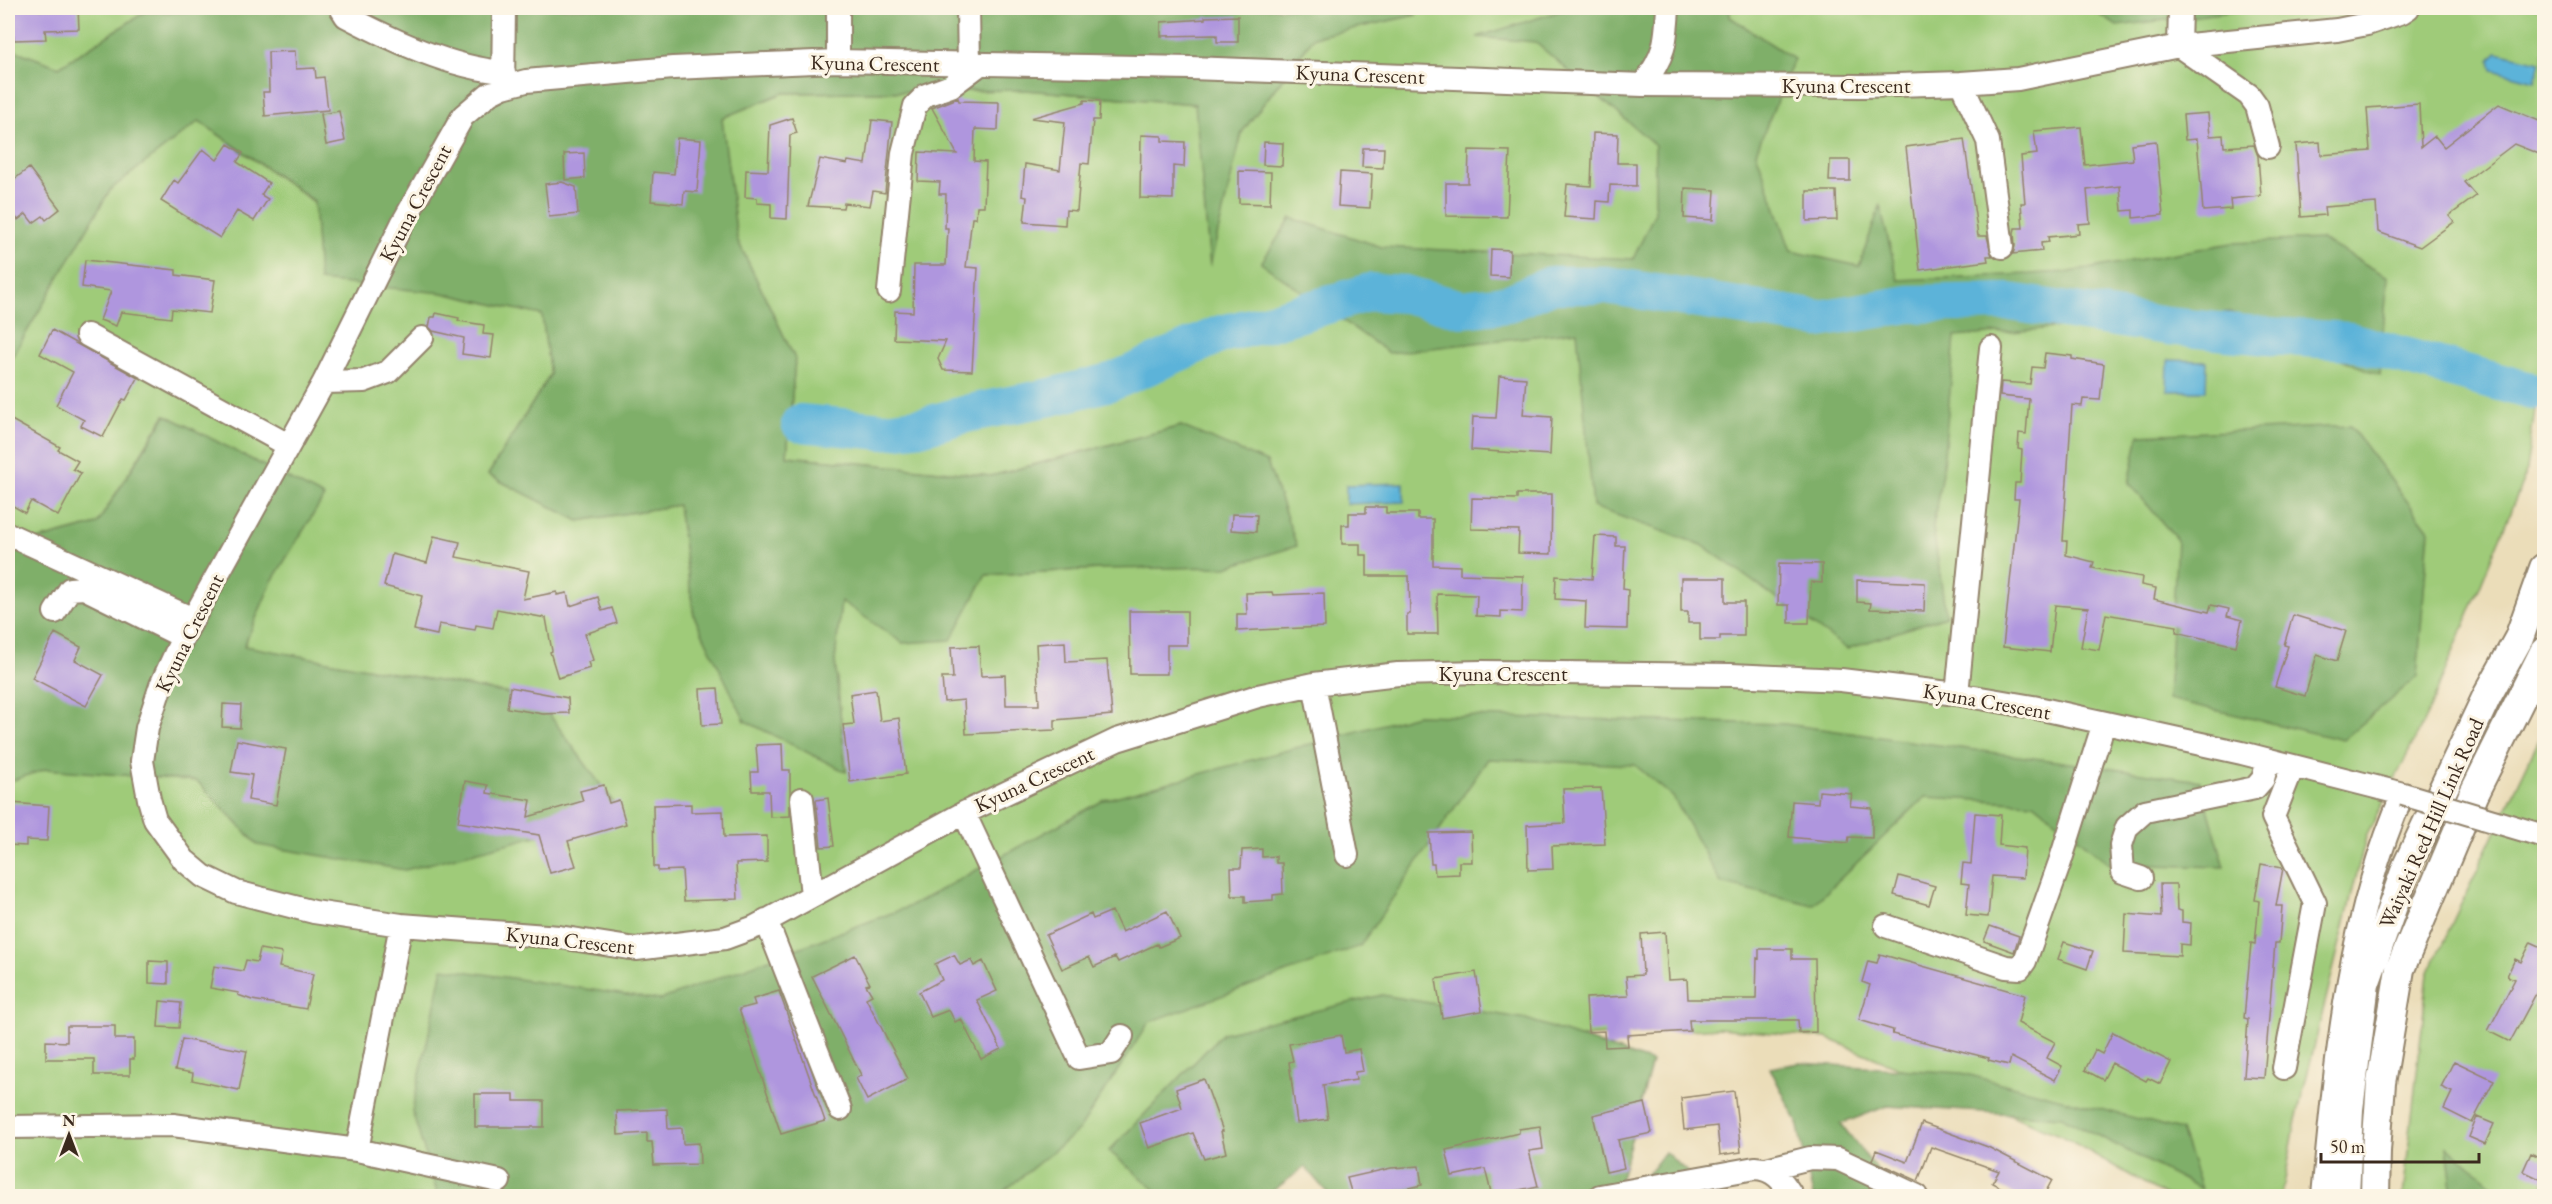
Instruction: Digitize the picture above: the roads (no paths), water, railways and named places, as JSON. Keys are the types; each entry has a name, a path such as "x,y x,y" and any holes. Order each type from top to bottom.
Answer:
{"main road":[{"name":"Waiyaki Red Hill Link Road","path":"2345,1197 2349,1109 2365,984 2407,866 2487,696 2519,638 2544,568"},
{"name":"Waiyaki Red Hill Link Road","path":"2375,1197 2381,1083 2400,969 2473,795 2544,652"}],"street":[{"path":"341,8 346,16 412,46 504,80 504,8"},
{"path":"838,8 838,61"},
{"path":"889,291 903,153 915,106 926,95 951,86 974,65 968,8"},
{"path":"1643,85 1658,64 1666,40 1668,8"},
{"path":"2180,8 2179,46 2249,95 2257,106 2268,147"},
{"name":"Kyuna Crescent","path":"2408,8 2367,24 2337,30 2179,46 2018,79 1961,83 1864,86 1643,85 1190,68 838,61 598,74 526,81 504,80 463,116 402,224 324,382 188,628 161,685 147,728 142,761 155,820 168,840 184,860 203,876 236,892 314,912 401,925 559,937 636,948 725,938 755,927 964,813 1117,740 1258,696 1314,684 1398,675 1481,672 1731,675 1841,680 1957,694 2104,723 2293,766 2403,794 2544,836"},
{"path":"1961,83 1988,141 1994,170 2002,247"},
{"path":"87,335 288,445"},
{"path":"324,382 364,381 388,372 422,338"},
{"path":"1957,694 1991,348"},
{"path":"8,534 188,628"},
{"path":"55,612 70,589 84,588 188,628"},
{"path":"1314,684 1347,855"},
{"path":"1886,926 2006,967 2020,968 2025,961 2060,862 2104,723"},
{"path":"2141,878 2123,872 2121,845 2127,827 2145,811 2255,788 2263,779 2268,760"},
{"path":"2284,1068 2315,903 2273,817 2293,766"},
{"path":"2323,1197 2336,1061 2350,976 2363,912 2388,832 2403,794"},
{"path":"802,800 812,895"},
{"path":"964,813 1079,1058 1111,1053 1122,1036"},
{"path":"766,920 840,1109"},
{"path":"357,1150 401,925"},
{"path":"8,1127 173,1125 357,1150 499,1181"},
{"path":"1600,1197 1810,1158 1838,1159 1917,1197"},
{"path":"1766,1168 1778,1177 1792,1197"}],"water":[{"path":"2497,52 2540,62 2535,81 2492,70 2490,60"},
{"path":"2168,360 2207,361 2206,391 2167,391"},
{"path":"1404,483 1404,502 1346,504 1346,485"}],"waterway":[{"path":"800,423 883,431 924,426 970,413 1051,397 1114,381 1221,334 1264,324 1370,292 1405,294 1462,309 1507,304 1551,285 1606,285 1819,319 1909,304 2010,302 2167,326 2350,341 2531,391"}]}
